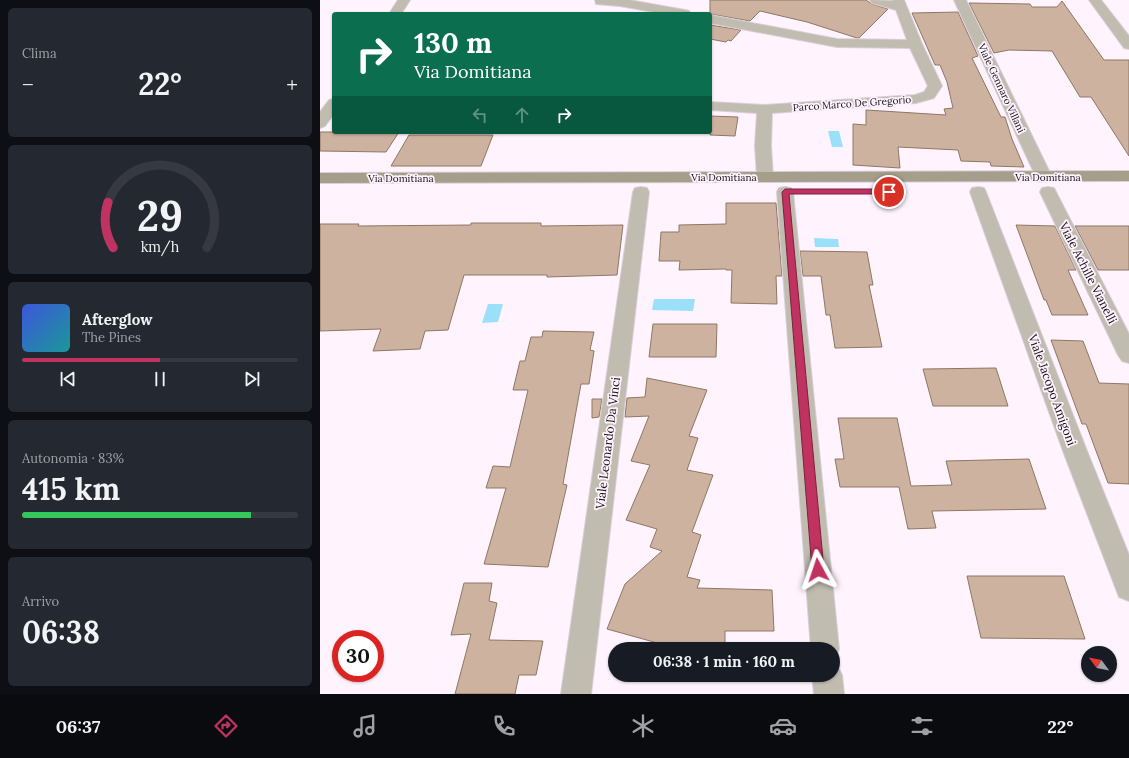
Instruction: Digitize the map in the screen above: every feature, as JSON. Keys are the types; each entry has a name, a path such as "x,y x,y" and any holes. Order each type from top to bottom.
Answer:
{"main road":[{"name":"Via Domitiana","path":"320,192 978,192 1129,176"},
{"name":"Via Domitiana","path":"320,178 765,177 1046,184 1129,192"}],"street":[{"path":"396,12 404,0"},
{"path":"597,12 600,0 620,2 674,12"},
{"name":"Parco Marco De Gregorio","path":"712,106 765,109 916,99 929,95 935,86 915,44 900,4 876,0"},
{"name":"Viale Gennaro Villani","path":"960,0 1046,184"},
{"path":"1095,0 1129,44"},
{"path":"712,19 837,43 915,44"},
{"path":"320,123 332,106"},
{"path":"765,109 763,146 765,177"},
{"name":"Viale Achille Vianelli","path":"1046,184 1129,355"},
{"name":"Viale Leonardo Da Vinci","path":"576,694 641,192"},
{"path":"785,192 824,642"},
{"name":"Viale Jacopo Amigoni","path":"978,192 1075,451 1129,588"},
{"path":"828,682 829,694"}],"water":[{"path":"828,131 839,131 843,147 832,147"},
{"path":"814,238 838,239 839,247 815,247"},
{"path":"654,299 695,299 693,311 652,310"},
{"path":"488,304 503,304 498,322 482,323"}],"building":[{"path":"710,0 866,0 872,4 888,9 859,38 807,22 760,11 750,21 712,14 712,12 710,12"},
{"path":"1062,1 1104,60 1129,60 1129,156 1091,97 1080,97 1052,51 1009,50 994,53 969,3 1030,4 1032,7 1057,7"},
{"path":"958,12 978,56 972,58 1001,117 1005,117 1012,139 1024,167 991,166 990,162 961,161 958,150 898,147 900,168 853,165 853,124 866,125 866,110 946,115 944,109 953,108 947,82 940,65 935,65 912,13"},
{"path":"712,25 741,30 731,41 728,40 726,42 712,39"},
{"path":"712,116 738,117 735,136 710,135 712,134"},
{"path":"320,132 332,132 332,134 398,134 386,152 320,151"},
{"path":"409,135 493,135 481,166 391,166"},
{"path":"726,203 776,203 782,276 776,276 777,304 731,303 732,270 679,270 680,261 659,261 661,232 679,232 679,225 726,224"},
{"path":"471,223 541,223 541,226 623,225 617,275 547,277 547,275 464,275 448,330 425,331 420,349 373,351 381,329 320,331 320,224 359,224 358,226 471,225"},
{"path":"1016,225 1055,226 1076,270 1068,270 1088,315 1052,315 1046,300 1044,300"},
{"path":"1075,226 1129,226 1129,270 1098,270"},
{"path":"800,251 867,252 873,285 869,285 882,347 835,348 830,315 826,315 821,276 803,276"},
{"path":"653,324 717,324 716,357 649,357"},
{"path":"543,331 594,332 590,350 594,351 589,384 581,384 563,484 567,485 548,567 484,564 506,488 486,488 493,466 510,467 528,390 513,390 520,361 525,361 531,337 542,337"},
{"path":"1051,340 1083,341 1099,383 1129,384 1129,484 1108,483 1086,424 1082,424"},
{"path":"996,368 1008,406 933,406 923,369"},
{"path":"647,378 707,390 689,436 698,438 687,470 713,475 692,532 701,535 687,577 700,580 697,588 772,590 774,631 725,631 725,642 654,642 607,629 625,584 662,551 650,547 657,529 626,520 650,465 631,461 649,416 625,417 627,398 645,397"},
{"path":"592,399 602,399 599,417 592,418"},
{"path":"838,418 897,418 911,486 952,485 946,461 1029,459 1046,509 932,511 936,528 908,529 899,487 840,487 835,459 844,459"},
{"path":"967,576 1064,576 1085,639 981,638"},
{"path":"464,583 492,583 489,601 497,603 489,640 543,641 536,675 519,675 515,694 455,694 471,634 451,635"}],"route":[{"path":"818,570 785,192 889,192"}]}
